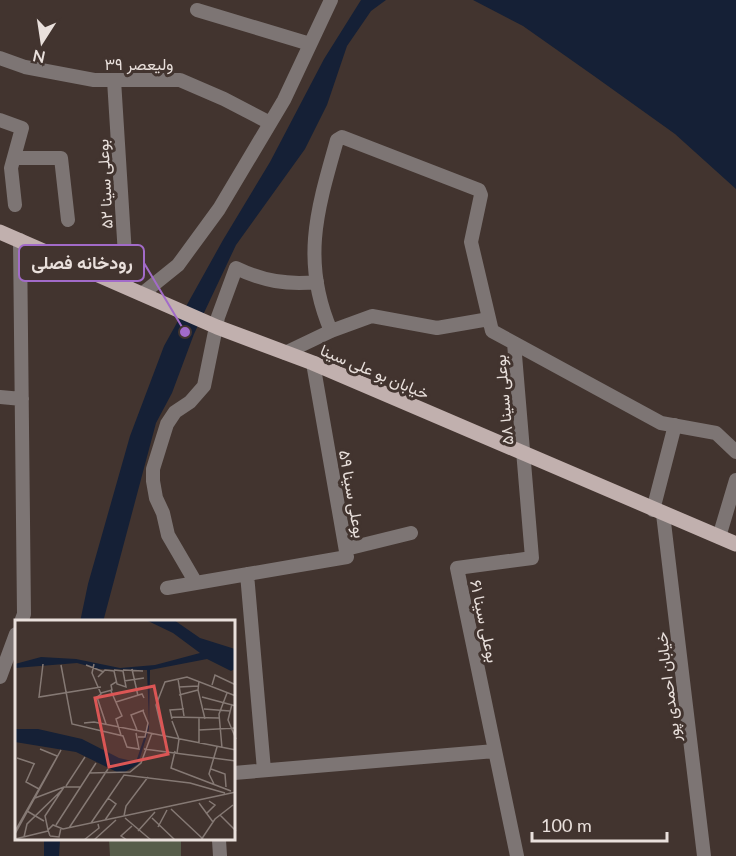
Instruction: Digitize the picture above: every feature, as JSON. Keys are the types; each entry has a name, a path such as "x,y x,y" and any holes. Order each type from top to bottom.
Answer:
{"main road":[{"name":"خیابان بو علی سینا","path":"0,232 217,327 313,363 736,544"}],"street":[{"path":"142,294 178,265 219,209 284,100 331,0"},
{"path":"196,10 310,45"},
{"name":"ولیعصر ۳۹","path":"0,58 25,67 94,80 180,80 270,123"},
{"name":"بوعلی سینا ۵۲","path":"114,80 126,287"},
{"path":"0,120 22,128 11,168 15,206"},
{"path":"331,331 317,282 314,253 318,208 337,140 342,137 479,190 481,195 471,242 492,331 661,423 716,433 736,452"},
{"path":"14,158 62,158 68,220"},
{"path":"20,240 24,614 22,620"},
{"path":"196,583 168,535 163,513 156,498 153,469 167,424 175,412 190,402 204,386 218,317 236,268 255,277 275,282 296,284 317,282"},
{"path":"285,353 331,331 372,316 437,328 489,319"},
{"name":"بوعلی سینا ۵۸","path":"514,343 524,454"},
{"name":"بوعلی سینا ۵۹","path":"166,588 347,557 313,363"},
{"path":"0,397 22,399"},
{"path":"658,512 675,425"},
{"name":"بوعلی سینا ۶۱","path":"517,856 457,568 532,558 524,454"},
{"path":"719,537 736,480"},
{"name":"خیابان احمدی پور","path":"658,512 704,856"},
{"path":"345,549 411,533"},
{"path":"247,574 264,770"},
{"path":"0,677 15,637"},
{"path":"236,773 495,751"},
{"path":"219,841 220,856"}],"green space":[{"path":"109,841 181,841 181,856 110,856"}],"water":[{"path":"361,0 386,0 371,11 347,46 327,105 305,149 236,245 194,334 172,393 156,423 104,620 80,620 88,584 130,436 164,346 270,162 324,59"},
{"path":"473,0 736,0 736,189 675,134 523,26"},
{"path":"44,841 60,841 59,856 44,856"}],"place":[{"name":"رودخانه فصلی","path":"185,332"}]}
